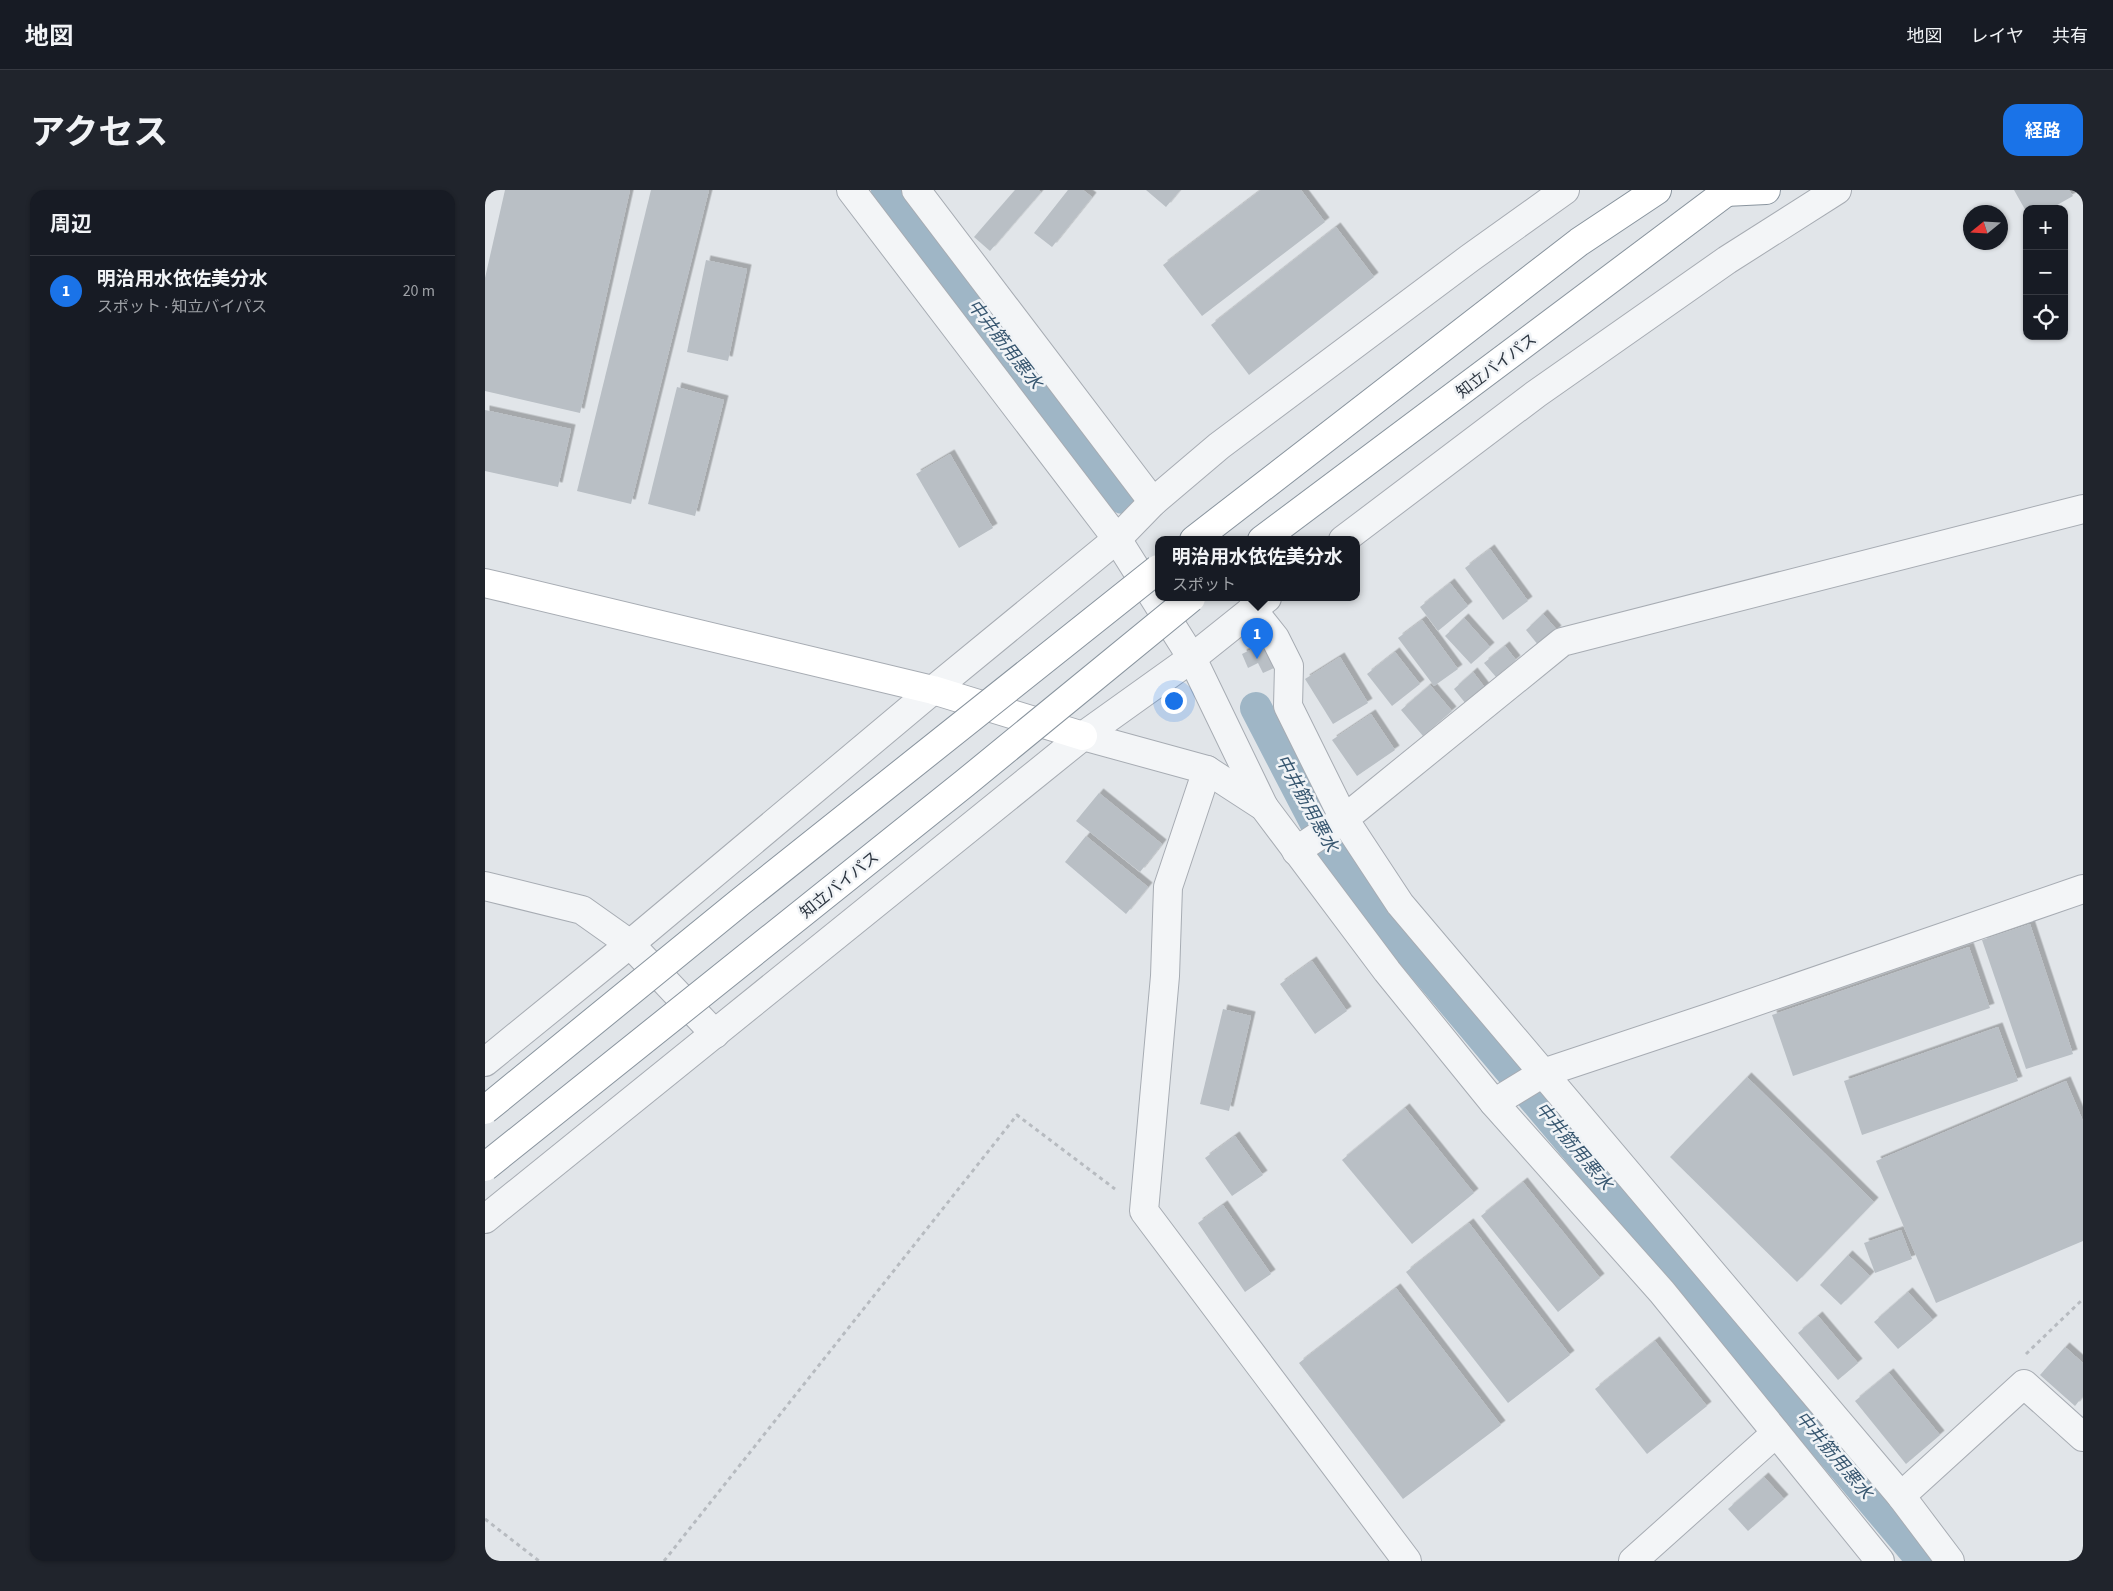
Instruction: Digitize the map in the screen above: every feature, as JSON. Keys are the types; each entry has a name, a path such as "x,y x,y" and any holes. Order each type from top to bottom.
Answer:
{"main road":[{"path":"1199,536 1579,242 1657,190"},
{"path":"1727,191 1766,190"},
{"name":"知立バイパス","path":"1267,536 1727,191"},
{"path":"485,1110 748,896 1155,571"},
{"path":"485,583 933,690 1083,736"},
{"name":"知立バイパス","path":"485,1167 965,783 1187,601"}],"street":[{"path":"851,190 1117,539 1155,599"},
{"path":"485,1062 630,944 933,690 1117,539 1153,502 1219,446 1470,258 1565,190"},
{"path":"1348,536 1552,383 1727,260 1837,190"},
{"path":"922,192 1153,502"},
{"path":"1303,846 1339,822 1562,642 2083,509"},
{"path":"1156,601 1192,658 1264,807"},
{"path":"485,1219 1083,736 1192,658 1260,603 1289,666 1288,706 1339,822 1400,904 1901,1496 1950,1561"},
{"path":"1083,736 1207,770 1264,807 1303,846 1387,971 1494,1103 1662,1292 1880,1561"},
{"path":"1207,770 1168,887 1165,976 1144,1211 1407,1561"},
{"path":"485,886 582,910 630,944 715,1034"},
{"path":"1494,1103 1543,1073 2083,888"},
{"path":"1901,1496 2024,1384 2083,1437"},
{"path":"1633,1561 1776,1434"}],"path":[{"path":"664,1561 1017,1115 1144,1211"},
{"path":"2024,1384 2011,1368 2083,1298"},
{"path":"485,1519 539,1561"}],"building":[{"path":"505,190 630,190 580,413 485,391 485,278"},
{"path":"651,190 709,190 631,504 577,491"},
{"path":"1015,190 1038,190 1041,192 990,251 974,237"},
{"path":"1068,190 1083,190 1092,197 1052,247 1034,233"},
{"path":"1146,190 1180,190 1166,207"},
{"path":"1261,190 1301,190 1325,222 1202,316 1163,265"},
{"path":"2014,190 2069,190 2073,196 2057,205 2023,206"},
{"path":"1336,227 1374,277 1249,375 1211,325"},
{"path":"706,260 747,269 728,361 687,352"},
{"path":"677,387 724,400 695,516 648,504"},
{"path":"485,410 571,429 558,487 485,471"},
{"path":"950,454 993,528 959,548 916,474"},
{"path":"1490,549 1528,601 1503,620 1465,568"},
{"path":"1450,583 1468,606 1438,631 1420,607"},
{"path":"1543,614 1557,630 1539,646 1526,630"},
{"path":"1464,618 1490,647 1471,664 1445,636"},
{"path":"1422,620 1458,669 1434,686 1398,638"},
{"path":"1262,644 1274,668 1263,673 1258,663 1248,668 1242,654"},
{"path":"1505,646 1516,660 1496,677 1484,663"},
{"path":"1395,652 1420,684 1392,706 1367,674"},
{"path":"1340,657 1368,703 1333,724 1305,679"},
{"path":"1473,672 1486,689 1466,704 1454,689"},
{"path":"1430,685 1452,711 1423,736 1401,710"},
{"path":"1371,714 1395,750 1357,776 1332,740"},
{"path":"1099,793 1162,844 1140,872 1076,821"},
{"path":"1086,836 1148,887 1126,914 1065,862"},
{"path":"2030,924 2073,1054 2026,1069 1982,940"},
{"path":"1969,947 1990,1008 1793,1076 1772,1015"},
{"path":"1312,961 1347,1011 1315,1034 1280,984"},
{"path":"1223,1009 1251,1016 1229,1111 1200,1104"},
{"path":"1998,1027 2018,1081 1862,1135 1844,1081"},
{"path":"1747,1077 1874,1202 1797,1282 1670,1157"},
{"path":"2066,1081 2083,1121 2083,1241 1936,1303 1876,1161"},
{"path":"1405,1108 1474,1193 1412,1244 1342,1160"},
{"path":"1235,1136 1263,1175 1232,1196 1205,1158"},
{"path":"1523,1182 1600,1278 1558,1312 1481,1216"},
{"path":"1223,1205 1271,1274 1245,1292 1198,1223"},
{"path":"1469,1223 1570,1355 1508,1403 1406,1272"},
{"path":"1901,1230 1912,1259 1875,1273 1864,1243"},
{"path":"1848,1255 1870,1276 1841,1305 1820,1285"},
{"path":"1396,1288 1501,1425 1403,1499 1299,1363"},
{"path":"1908,1292 1933,1320 1898,1349 1874,1322"},
{"path":"1818,1316 1858,1363 1838,1380 1798,1333"},
{"path":"1655,1341 1707,1406 1647,1454 1595,1389"},
{"path":"2065,1347 2083,1363 2083,1396 2075,1406 2040,1375"},
{"path":"1889,1373 1940,1435 1906,1464 1855,1401"},
{"path":"1764,1477 1784,1499 1748,1531 1728,1509"}],"waterway":[{"name":"中井筋用悪水","path":"887,190 1123,498"},
{"name":"中井筋用悪水","path":"1256,708 1324,839 1388,925 1923,1561"}],"place":[{"name":"明治用水依佐美分水","path":"1257,659"}]}
